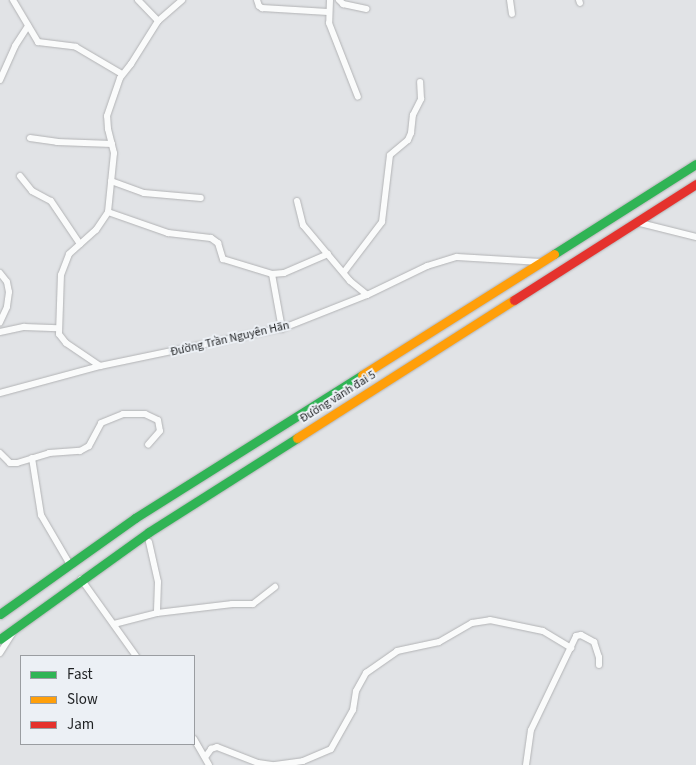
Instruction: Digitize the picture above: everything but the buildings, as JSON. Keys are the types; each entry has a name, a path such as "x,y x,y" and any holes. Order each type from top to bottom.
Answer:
{"main road":[{"name":"Đường vành đai 5","path":"0,614 143,512 696,164"},
{"name":"Đường vành đai 5","path":"0,639 149,532 696,184"}],"street":[{"path":"13,0 38,42 76,47 122,74"},
{"path":"138,0 158,21"},
{"path":"100,366 62,339 58,328 62,275 69,254 96,230 108,212 114,154 108,130 108,109 122,74 131,64 158,21 182,0"},
{"path":"257,0 262,8 328,12"},
{"path":"330,0 328,23 358,97"},
{"path":"339,0 342,4 366,9"},
{"path":"510,0 512,14"},
{"path":"0,80 15,46 28,26"},
{"path":"344,272 382,222 390,155 408,140 412,133 413,115 422,99 420,82"},
{"path":"30,138 57,142 112,144"},
{"path":"20,176 32,191 51,201 80,244"},
{"path":"111,181 144,193 201,198"},
{"path":"297,201 303,225 350,280 367,295"},
{"path":"108,212 168,233 211,238 218,243 223,259 272,274 284,273 328,254"},
{"path":"636,222 696,237"},
{"name":"Đường Trần Nguyên Hãn","path":"0,392 100,366 282,329 367,295 426,266 457,258 541,262"},
{"path":"0,273 7,282 9,292 7,307 0,322"},
{"path":"272,274 282,329"},
{"path":"0,332 24,327 58,328"},
{"path":"0,453 10,463 85,449 100,423 123,414 145,414 158,420 160,431 148,445"},
{"path":"32,458 41,515 69,563"},
{"path":"149,542 158,582 157,614"},
{"path":"81,579 135,655"},
{"path":"114,624 157,614 232,604 253,604 275,587"},
{"path":"206,756 211,749 218,747 258,763 273,765 303,761 331,749 354,710 356,691 366,673 397,651 439,642 472,623 490,620 543,631 571,648"},
{"path":"0,653 18,625"},
{"path":"526,765 531,730 576,636 581,635 588,638 597,648 599,665"},
{"path":"195,740 210,765"}],"traffic: fast":[{"path":"554,254 696,164"},
{"path":"0,614 135,518 362,375"},
{"path":"0,639 149,532 297,438"}],"traffic: slow":[{"path":"362,375 554,254"},
{"path":"297,438 514,300"}],"traffic: jam":[{"path":"514,300 696,184"}]}
